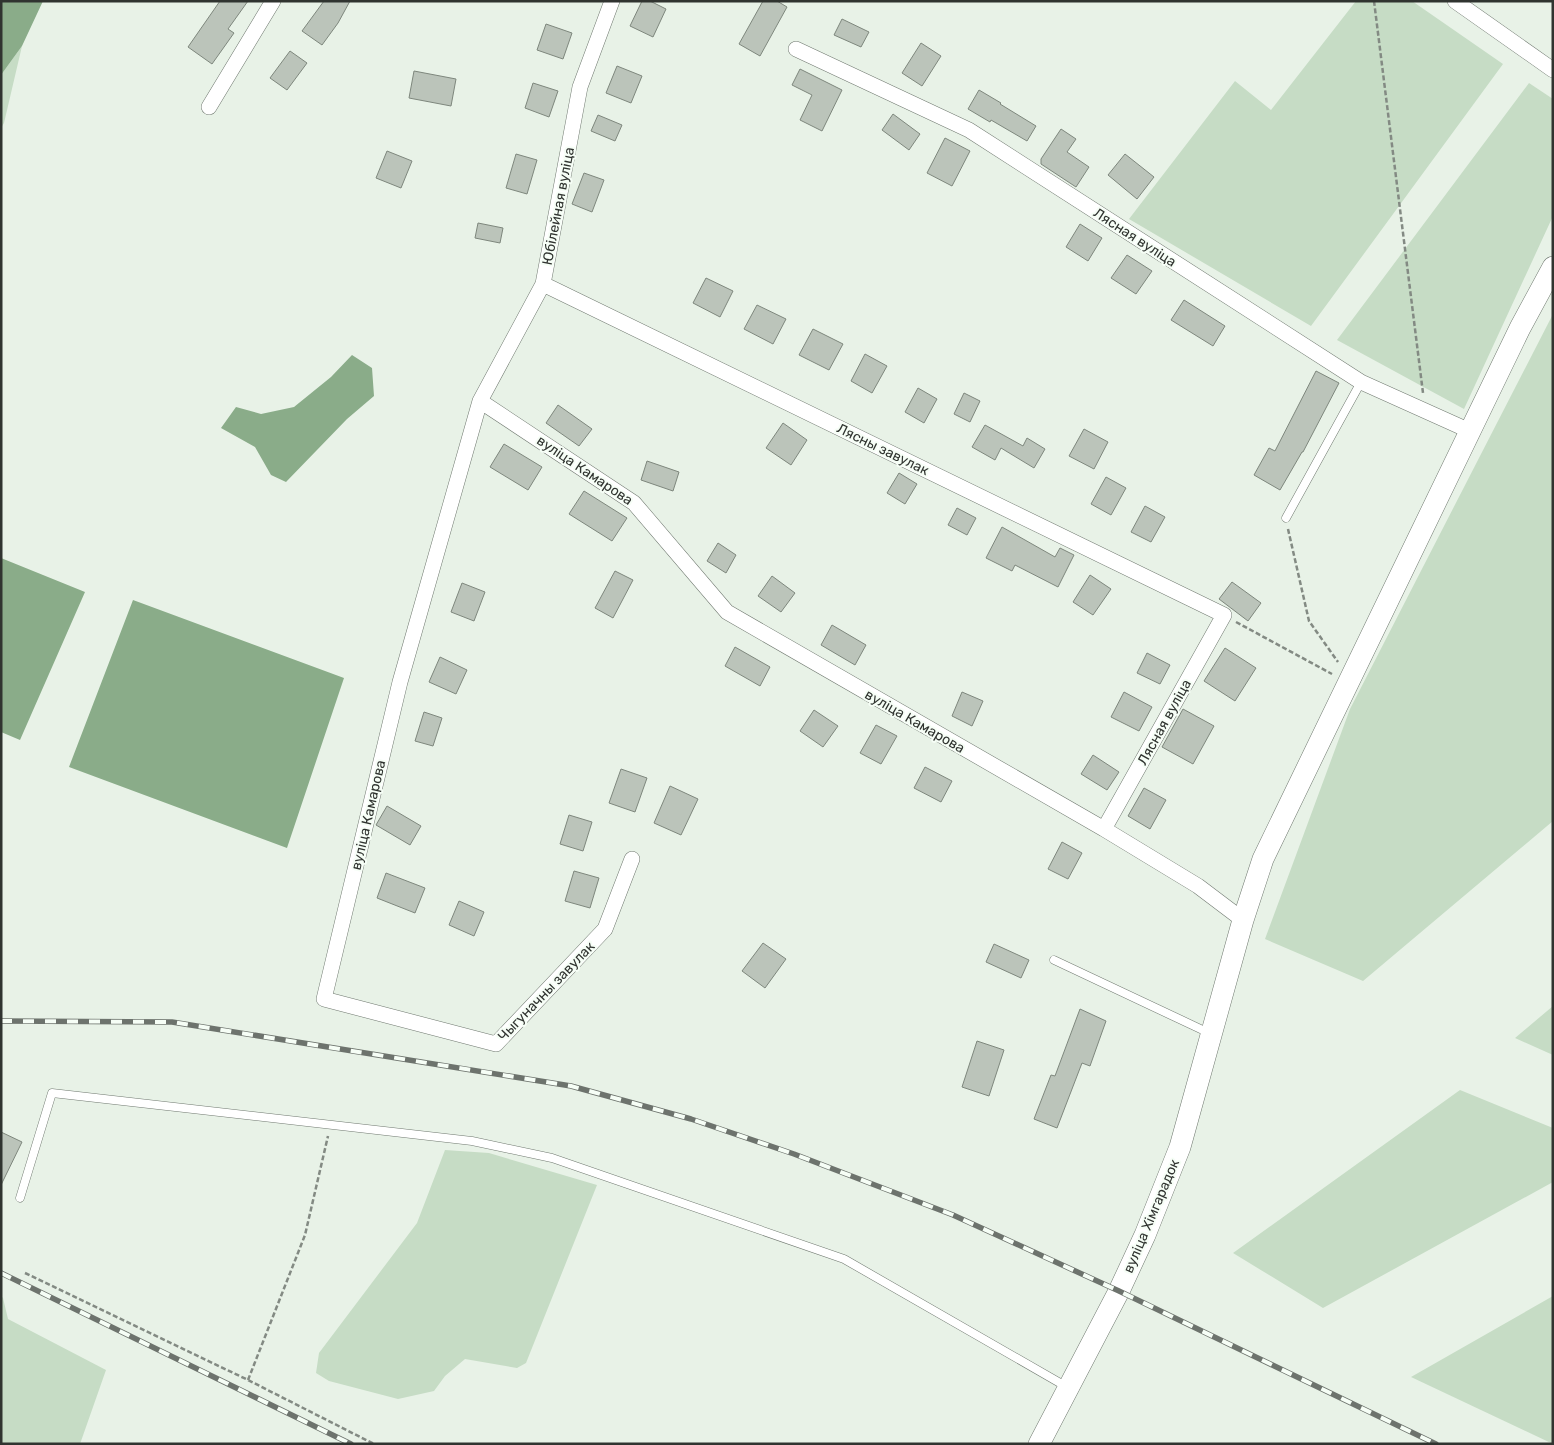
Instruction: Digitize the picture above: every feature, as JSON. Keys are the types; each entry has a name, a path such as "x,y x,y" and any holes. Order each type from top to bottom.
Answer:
{"main road":[{"name":"вуліца Хімгарадок","path":"1039,1444 1067,1387 1119,1291 1145,1235 1180,1146 1242,920 1263,858 1520,328 1553,267"}],"street":[{"path":"209,107 273,1"},
{"name":"Юбілейная вуліца","path":"480,401 543,284 580,87 612,1"},
{"path":"1455,1 1553,70"},
{"name":"Лясная вуліца","path":"796,49 969,130 1361,382 1470,431"},
{"name":"Лясны завулак","path":"543,284 1224,615"},
{"name":"вуліца Камарова","path":"324,999 400,682 480,401 634,502 727,612 1104,829 1198,886 1242,920"},
{"name":"Лясная вуліца","path":"1104,829 1224,615"},
{"name":"Чыгуначны завулак","path":"324,999 496,1044 605,929 632,858"}],"lane":[{"path":"1286,518 1361,382"},
{"path":"1054,960 1211,1034"},
{"path":"20,1198 52,1093 472,1141 552,1158 844,1259 1067,1387"}],"path":[{"path":"1374,1 1424,410"},
{"path":"1286,518 1309,621 1341,667"},
{"path":"1224,615 1337,677"},
{"path":"248,1380 305,1235 331,1125"},
{"path":"25,1273 248,1380 374,1444"}],"shaded area":[{"path":"1,1 43,1 22,46 1,75"},
{"path":"1356,1 1412,1 1503,64 1311,326 1129,219 1235,81 1271,110"},
{"path":"22,46 4,123 1,128 1,75"},
{"path":"1529,83 1553,99 1553,216 1464,409 1337,340"},
{"path":"1553,314 1553,821 1363,981 1265,939 1350,709"},
{"path":"352,355 372,368 374,396 347,419 286,482 271,475 255,447 221,428 236,407 261,414 294,407 331,377"},
{"path":"1,558 85,592 20,740 1,732"},
{"path":"133,600 344,678 287,848 69,767"},
{"path":"1553,1006 1553,1055 1515,1038"},
{"path":"1460,1090 1553,1128 1553,1182 1323,1308 1233,1253"},
{"path":"445,1150 489,1153 597,1185 526,1363 517,1368 465,1359 445,1376 434,1391 398,1399 329,1381 316,1373 319,1353 417,1223"},
{"path":"1,1296 8,1319 106,1370 80,1444 1,1444"},
{"path":"1553,1296 1553,1444 1411,1377"}],"building":[{"path":"220,1 248,1 228,29 234,33 212,64 188,47"},
{"path":"324,1 350,1 338,23 322,45 302,31"},
{"path":"642,1 650,1 666,9 653,37 630,26"},
{"path":"763,1 777,1 787,7 760,56 739,44"},
{"path":"842,19 869,32 861,47 834,35"},
{"path":"546,24 572,33 563,59 537,50"},
{"path":"921,43 941,56 922,86 902,73"},
{"path":"290,51 307,63 287,90 270,78"},
{"path":"617,66 642,76 631,103 606,93"},
{"path":"800,69 842,90 822,131 800,120 812,95 792,85"},
{"path":"414,71 456,79 451,106 409,98"},
{"path":"533,83 558,91 549,117 525,108"},
{"path":"979,90 1036,126 1027,141 968,109"},
{"path":"893,114 920,134 909,150 882,130"},
{"path":"598,115 622,125 615,141 591,131"},
{"path":"1061,129 1076,139 1067,152 1089,167 1076,187 1041,164 1041,159"},
{"path":"945,138 970,151 952,186 927,173"},
{"path":"387,151 412,161 401,188 376,178"},
{"path":"516,154 537,160 527,194 506,188"},
{"path":"1125,154 1154,177 1137,199 1108,175"},
{"path":"584,173 604,180 592,212 572,204"},
{"path":"478,223 503,228 500,243 475,238"},
{"path":"1080,224 1102,238 1088,261 1066,247"},
{"path":"1127,255 1152,271 1136,294 1111,278"},
{"path":"706,278 733,291 720,317 693,303"},
{"path":"1184,300 1225,326 1213,346 1171,320"},
{"path":"757,305 786,319 773,344 744,329"},
{"path":"813,329 843,344 829,370 799,355"},
{"path":"865,354 887,366 872,393 851,381"},
{"path":"1316,371 1339,383 1303,452 1280,490 1254,475 1269,448 1275,451"},
{"path":"918,388 937,399 924,423 905,412"},
{"path":"964,393 980,401 970,422 954,414"},
{"path":"558,405 592,429 579,446 546,423"},
{"path":"783,423 807,440 791,465 766,448"},
{"path":"985,425 1023,446 1027,438 1045,449 1034,468 1001,448 995,460 972,447"},
{"path":"1084,429 1108,442 1094,469 1069,456"},
{"path":"504,444 542,467 528,490 490,467"},
{"path":"647,461 679,472 673,491 641,480"},
{"path":"899,473 917,484 905,504 887,493"},
{"path":"1106,477 1126,488 1111,515 1091,504"},
{"path":"584,491 627,518 612,541 569,514"},
{"path":"1145,506 1165,517 1151,542 1131,532"},
{"path":"957,508 976,518 967,535 948,525"},
{"path":"1002,527 1055,557 1060,548 1074,555 1058,587 1015,565 1012,571 986,558"},
{"path":"718,543 736,555 726,573 707,561"},
{"path":"615,571 633,580 613,618 595,608"},
{"path":"1090,575 1111,589 1093,615 1073,602"},
{"path":"772,576 795,593 781,612 758,596"},
{"path":"1232,582 1261,603 1248,621 1219,599"},
{"path":"462,583 485,592 474,621 451,612"},
{"path":"832,625 866,645 855,665 821,645"},
{"path":"735,647 770,667 760,686 725,666"},
{"path":"1225,648 1256,668 1235,701 1204,681"},
{"path":"1147,653 1170,665 1160,684 1137,673"},
{"path":"440,657 467,670 456,694 429,682"},
{"path":"962,692 983,701 972,726 952,716"},
{"path":"1124,692 1152,707 1139,731 1111,717"},
{"path":"1183,709 1214,726 1193,764 1162,747"},
{"path":"814,710 838,726 823,747 800,731"},
{"path":"424,712 442,718 433,746 415,741"},
{"path":"876,725 897,736 881,764 860,753"},
{"path":"1093,755 1119,772 1107,790 1081,774"},
{"path":"925,767 952,781 941,802 914,788"},
{"path":"621,769 647,778 635,812 609,803"},
{"path":"670,786 698,799 681,835 654,823"},
{"path":"1144,788 1166,800 1150,829 1128,816"},
{"path":"387,806 421,826 410,845 376,825"},
{"path":"569,815 592,822 583,851 560,844"},
{"path":"1062,842 1082,853 1068,879 1048,869"},
{"path":"574,871 599,878 590,908 565,901"},
{"path":"386,873 425,888 415,913 377,898"},
{"path":"459,901 484,912 474,936 449,925"},
{"path":"763,943 786,959 765,988 742,971"},
{"path":"994,944 1029,960 1021,978 986,962"},
{"path":"1080,1009 1106,1021 1090,1066 1082,1063 1057,1128 1034,1119 1051,1075 1055,1076"},
{"path":"977,1041 1004,1050 989,1096 962,1087"},
{"path":"1,1132 22,1142 1,1185"}],"railway":[{"path":"1,1021 172,1022 571,1086 691,1119 794,1154 953,1215 1119,1291 1436,1444"},
{"path":"1,1273 351,1444"}]}
